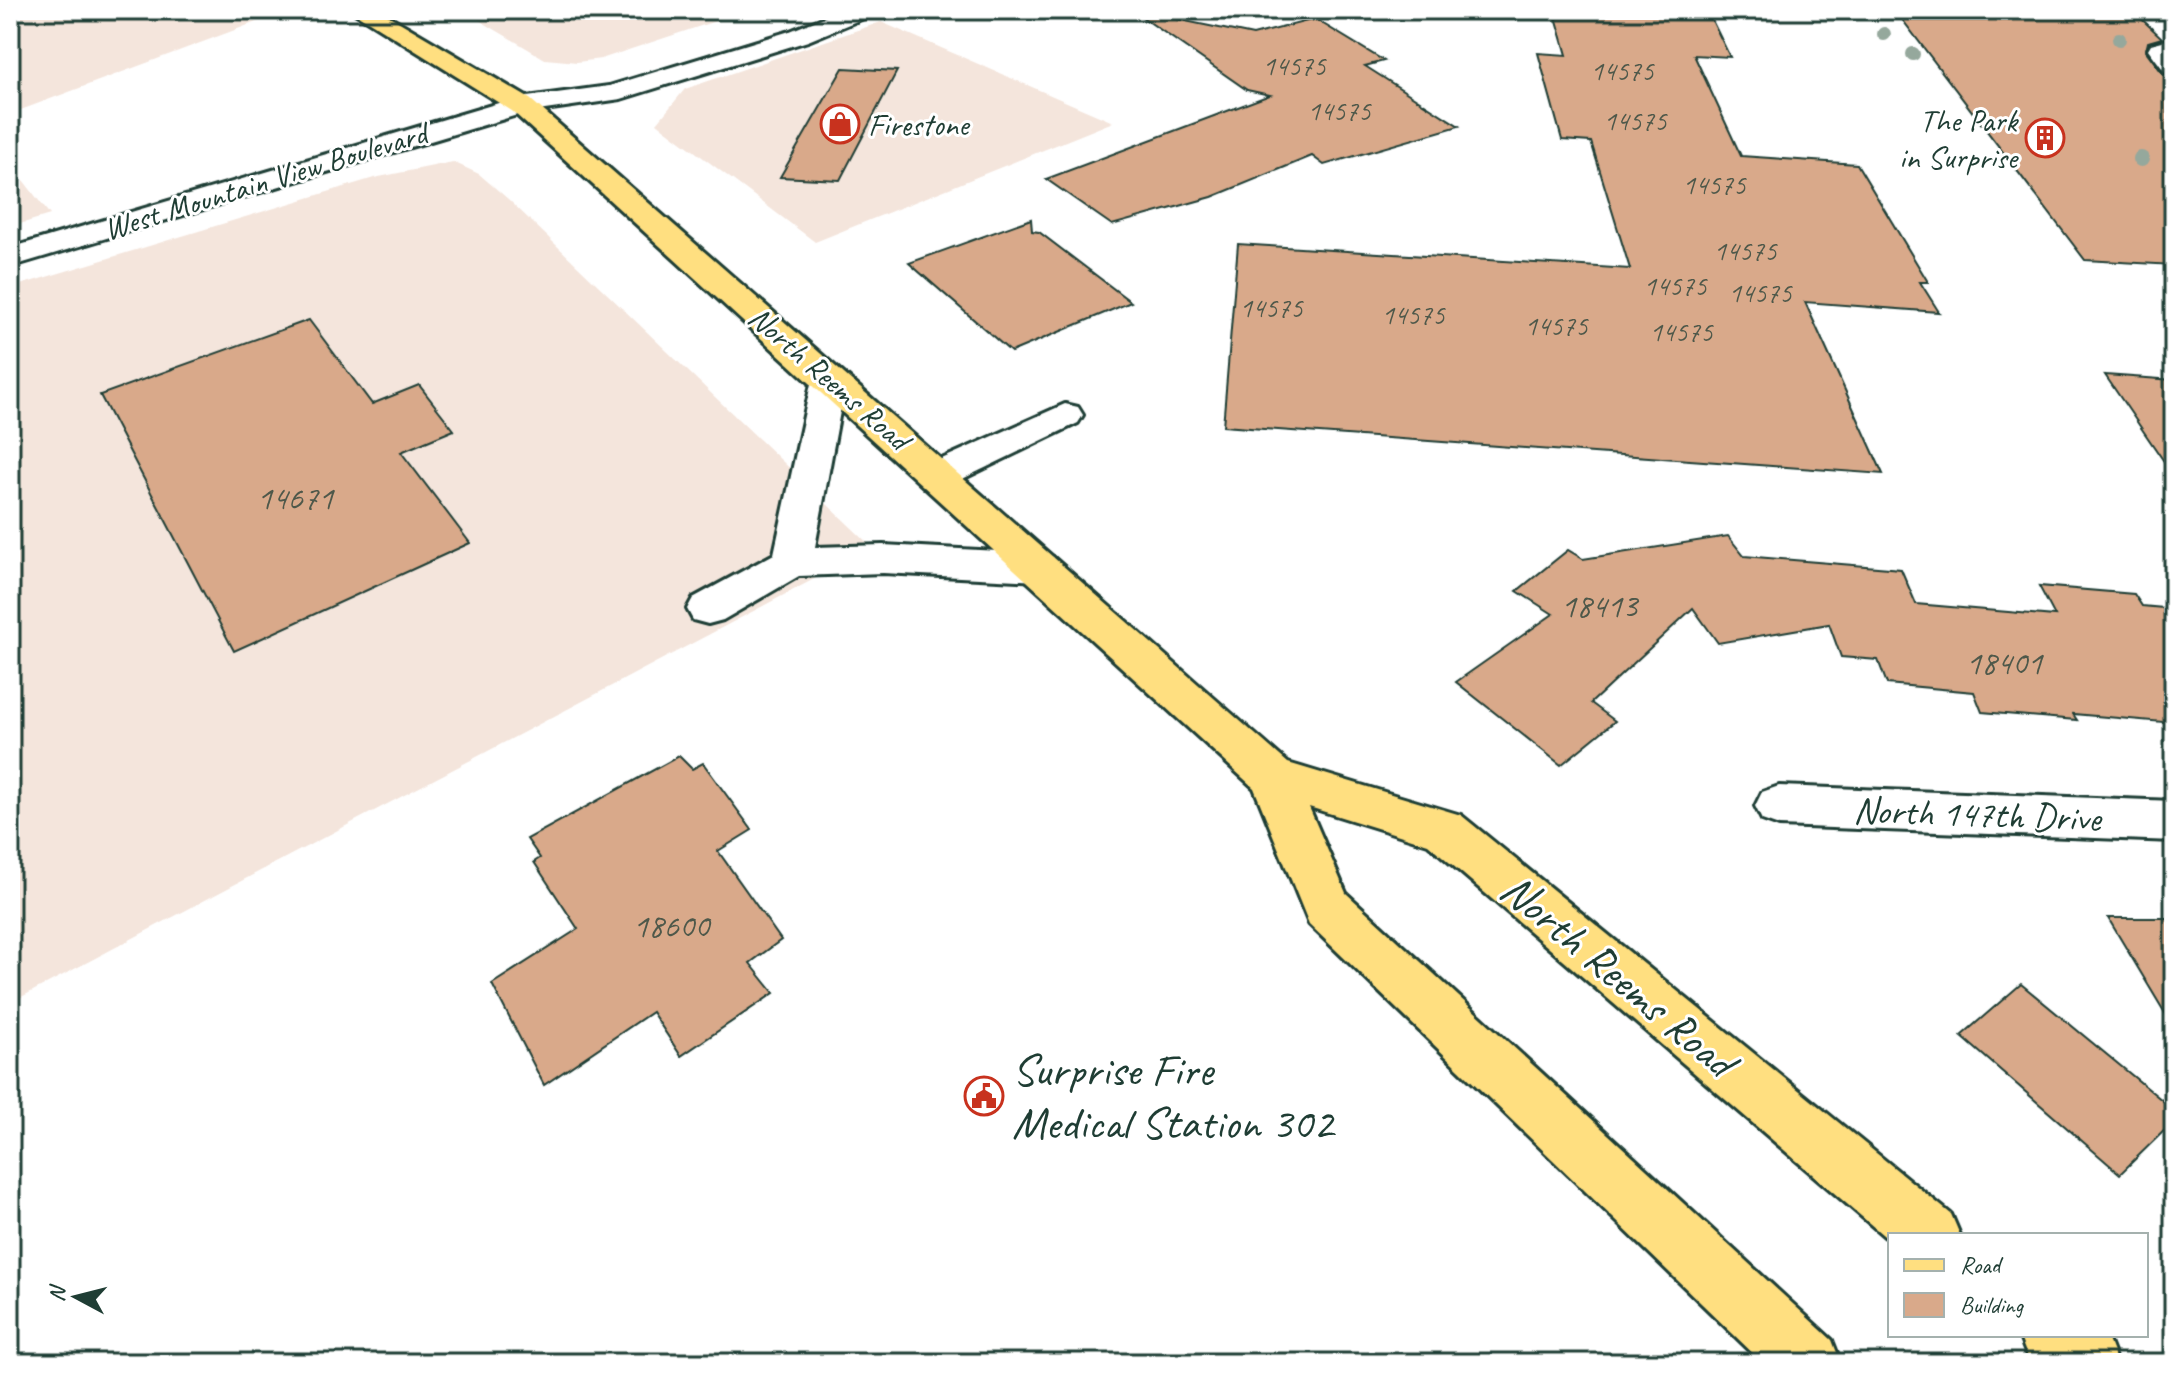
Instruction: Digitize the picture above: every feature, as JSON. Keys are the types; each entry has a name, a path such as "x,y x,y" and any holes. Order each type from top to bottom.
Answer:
{"main road":[{"name":"North Reems Road","path":"362,10 521,105 939,475 1273,777 1444,829 1928,1233"},
{"name":"North Reems Road","path":"1273,777 1327,908 1809,1363"},
{"path":"2053,1337 2085,1363"}],"street":[{"name":"West Mountain View Boulevard","path":"521,105 612,93 799,36 863,10"},
{"name":"West Mountain View Boulevard","path":"10,258 521,105 611,67 717,35"},
{"path":"2174,45 2160,49 2174,67"},
{"path":"792,562 829,379"},
{"path":"939,475 1065,415"},
{"path":"708,609 792,562 883,559 1039,567"},
{"name":"North 147th Drive","path":"1779,806 2174,821"}],"shaded area":[{"path":"462,10 749,10 601,59 577,62 545,59"},
{"path":"286,11 10,114 10,12"},
{"name":"Firestone","path":"881,22 1113,122 815,242 657,123 685,89"},
{"path":"453,162 479,174 508,199 873,548 10,1003 10,288 374,178"},
{"path":"10,163 50,215 10,227"}],"building":[{"path":"1132,10 1253,35 1315,19 1384,61 1365,66 1459,126 1324,165 1312,156 1212,197 1112,225 1046,179 1270,95 1247,90"},
{"path":"1554,10 1707,10 1730,57 1694,55 1741,156 1857,164 1928,282 1920,282 1939,312 1805,302 1883,474 1223,426 1238,244 1630,269 1591,142 1562,140 1538,53 1567,55"},
{"name":"The Park in Surprise","path":"1895,10 2132,10 2162,38 2148,42 2146,51 2163,74 2174,78 2174,265 2085,260"},
{"name":"Firestone","path":"843,68 897,71 840,180 780,177"},
{"path":"1031,219 1032,231 1039,232 1131,302 1011,352 909,263"},
{"path":"309,320 372,404 419,385 454,430 401,452 470,543 234,651 100,395"},
{"path":"2105,375 2174,380 2174,476"},
{"path":"1728,536 1744,556 1901,569 1916,604 2055,616 2039,586 2134,594 2142,606 2174,609 2174,723 2073,714 2077,720 1982,712 1974,692 1887,684 1878,660 1841,657 1829,624 1718,643 1693,608 1591,703 1615,721 1561,765 1456,682 1553,614 1517,591 1568,550 1583,559"},
{"path":"679,756 692,769 703,763 752,830 718,851 781,940 750,963 774,993 681,1056 652,1012 544,1085 492,984 578,929 534,862 540,858 527,839"},
{"path":"2108,918 2174,918 2174,1028"},
{"path":"2021,984 2174,1110 2174,1121 2120,1174 1961,1036"}],"place":[{"name":"Firestone","path":"840,124"},
{"name":"The Park in Surprise","path":"2045,138"},
{"name":"Surprise Fire Medical Station 302","path":"984,1096"}]}
